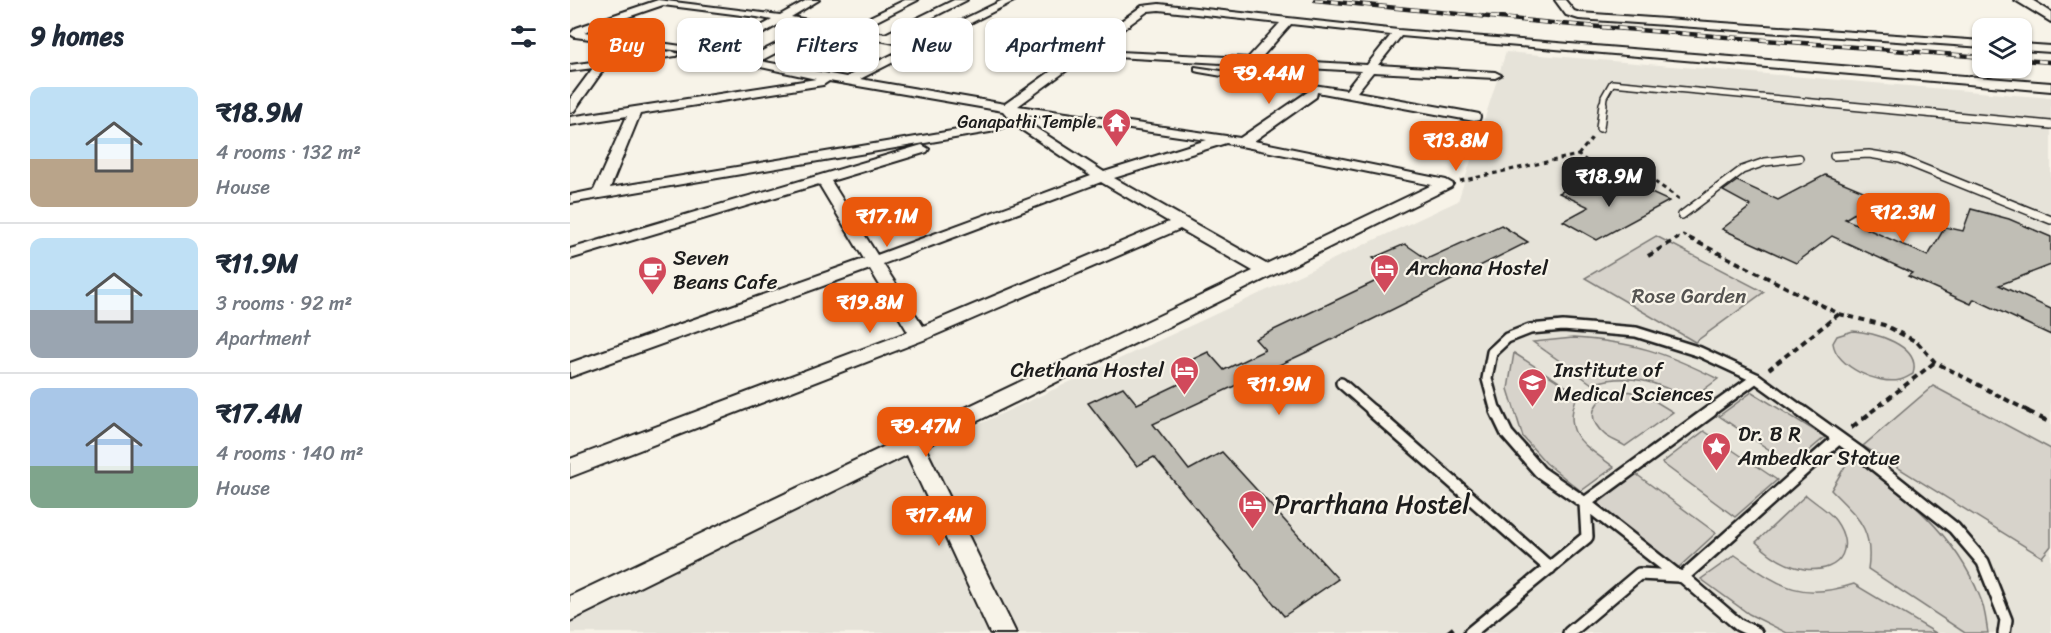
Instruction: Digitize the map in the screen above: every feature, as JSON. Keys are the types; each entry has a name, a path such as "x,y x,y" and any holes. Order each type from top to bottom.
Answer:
{"street":[{"path":"725,10 749,0"},
{"path":"677,48 574,34 575,30 665,1 780,18 814,0"},
{"path":"875,18 913,0"},
{"path":"886,37 962,0"},
{"path":"973,19 1011,0"},
{"path":"1560,0 1570,13 1579,16 1972,43"},
{"path":"2022,0 2051,18"},
{"path":"1126,22 1145,8 1158,7 1398,33 2051,87"},
{"path":"1251,62 1288,21"},
{"path":"1349,94 1398,33"},
{"path":"879,36 891,38"},
{"path":"2032,48 2051,49"},
{"path":"1126,55 1496,75"},
{"path":"1126,56 1474,117"},
{"path":"570,121 842,80 891,58"},
{"path":"763,65 1012,113 1243,142 1446,184"},
{"path":"570,68 588,66"},
{"path":"570,108 596,72"},
{"path":"570,254 823,180 990,128 1062,72"},
{"path":"1243,142 1312,94"},
{"path":"600,194 635,111"},
{"path":"1012,113 1020,123 1102,177 1265,271"},
{"path":"570,199 990,128"},
{"path":"570,370 940,238 1102,177 1225,139"},
{"path":"823,180 919,335"},
{"path":"570,609 1446,184"},
{"path":"570,468 919,335 1180,223"},
{"path":"912,443 1004,633"}],"lane":[{"path":"1600,128 1604,97 1611,83 2051,125"},
{"path":"1834,156 1869,154 1900,159 2051,220"},
{"path":"1682,215 1694,209 1736,173 1756,165 1799,158"},
{"path":"1756,633 1741,629 1680,576 1585,503 1540,472 1507,434 1493,405 1487,379 1492,352 1507,338 1530,328 1563,326 1636,332 1701,352 1756,378 1945,521 1983,561 2006,620 2004,633"},
{"path":"1585,503 1756,378"},
{"path":"1341,383 1550,568"},
{"path":"1569,633 1638,574 1680,576 1838,439"},
{"path":"1470,633 1587,537 1585,503"}],"path":[{"path":"1446,184 1578,155 1600,128"},
{"path":"1578,155 1604,173 1652,180 1694,209"},
{"path":"1648,256 1683,235 1839,315 1884,325 1917,342 1935,362 2051,423"},
{"path":"1756,378 1839,315"},
{"path":"1838,439 1935,362"}],"shaded area":[{"name":"Institute of Medical Sciences","path":"1506,52 2051,98 2051,633 570,633 570,615 1458,201"}],"green space":[{"name":"Rose Garden","path":"1656,236 1764,292 1695,342 1585,278"},
{"path":"1853,331 1883,337 1903,348 1910,355 1914,364 1913,374 1900,380 1881,380 1850,367 1836,352 1833,343 1837,336"},
{"path":"1573,338 1614,342 1648,350 1718,379 1690,400 1667,388 1631,379 1592,384 1533,342"},
{"path":"1514,353 1578,394 1572,420 1578,438 1614,467 1581,491 1546,463 1523,437 1508,389"},
{"path":"1933,386 2051,449 2051,546 2042,557 1863,446"},
{"path":"1622,390 1645,395 1673,412 1625,446 1604,434 1594,419 1596,406 1600,401"},
{"path":"1752,392 1825,437 1792,465 1719,416"},
{"path":"1704,431 1777,480 1735,517 1662,463"},
{"path":"1851,456 1909,501 1957,553 1980,597 1988,633 1965,633 1868,569 1868,543 1862,524 1831,490"},
{"path":"1636,474 1716,533 1677,569 1596,505"},
{"path":"1806,495 1831,515 1843,536 1842,555 1829,567 1804,569 1784,563 1756,542"},
{"path":"1735,555 1764,575 1790,588 1818,591 1854,584 1936,633 1787,633 1749,614 1701,579"}],"building":[{"path":"1825,175 1880,198 1845,219 1928,256 1945,227 1963,231 1971,209 2009,219 2051,237 2051,265 1999,285 2051,309 2051,335 1974,299 1971,304 1908,276 1912,273 1832,236 1796,263 1722,229 1751,206 1723,191 1737,181 1778,200"},
{"path":"1585,180 1614,195 1634,185 1669,201 1597,240 1563,221 1589,207 1559,193"},
{"path":"1501,225 1528,242 1307,352 1153,424 1189,470 1222,452 1338,579 1284,616 1154,457 1137,466 1088,403 1123,387 1137,404 1196,376 1185,363 1208,352 1224,370 1265,350 1255,339 1393,273 1373,258 1405,244 1427,259"}],"railway":[{"path":"1315,0 1562,24 1972,56"},
{"path":"2032,61 2051,62"}],"place":[{"name":"Ganapathi Temple","path":"1117,148"},
{"name":"Archana Hostel","path":"1385,294"},
{"name":"Seven Beans Cafe","path":"652,296"},
{"name":"Chethana Hostel","path":"1185,396"},
{"name":"Institute of Medical Sciences","path":"1533,408"},
{"name":"Dr. B R Ambedkar Statue","path":"1717,472"},
{"name":"Prarthana Hostel","path":"1253,530"}]}
